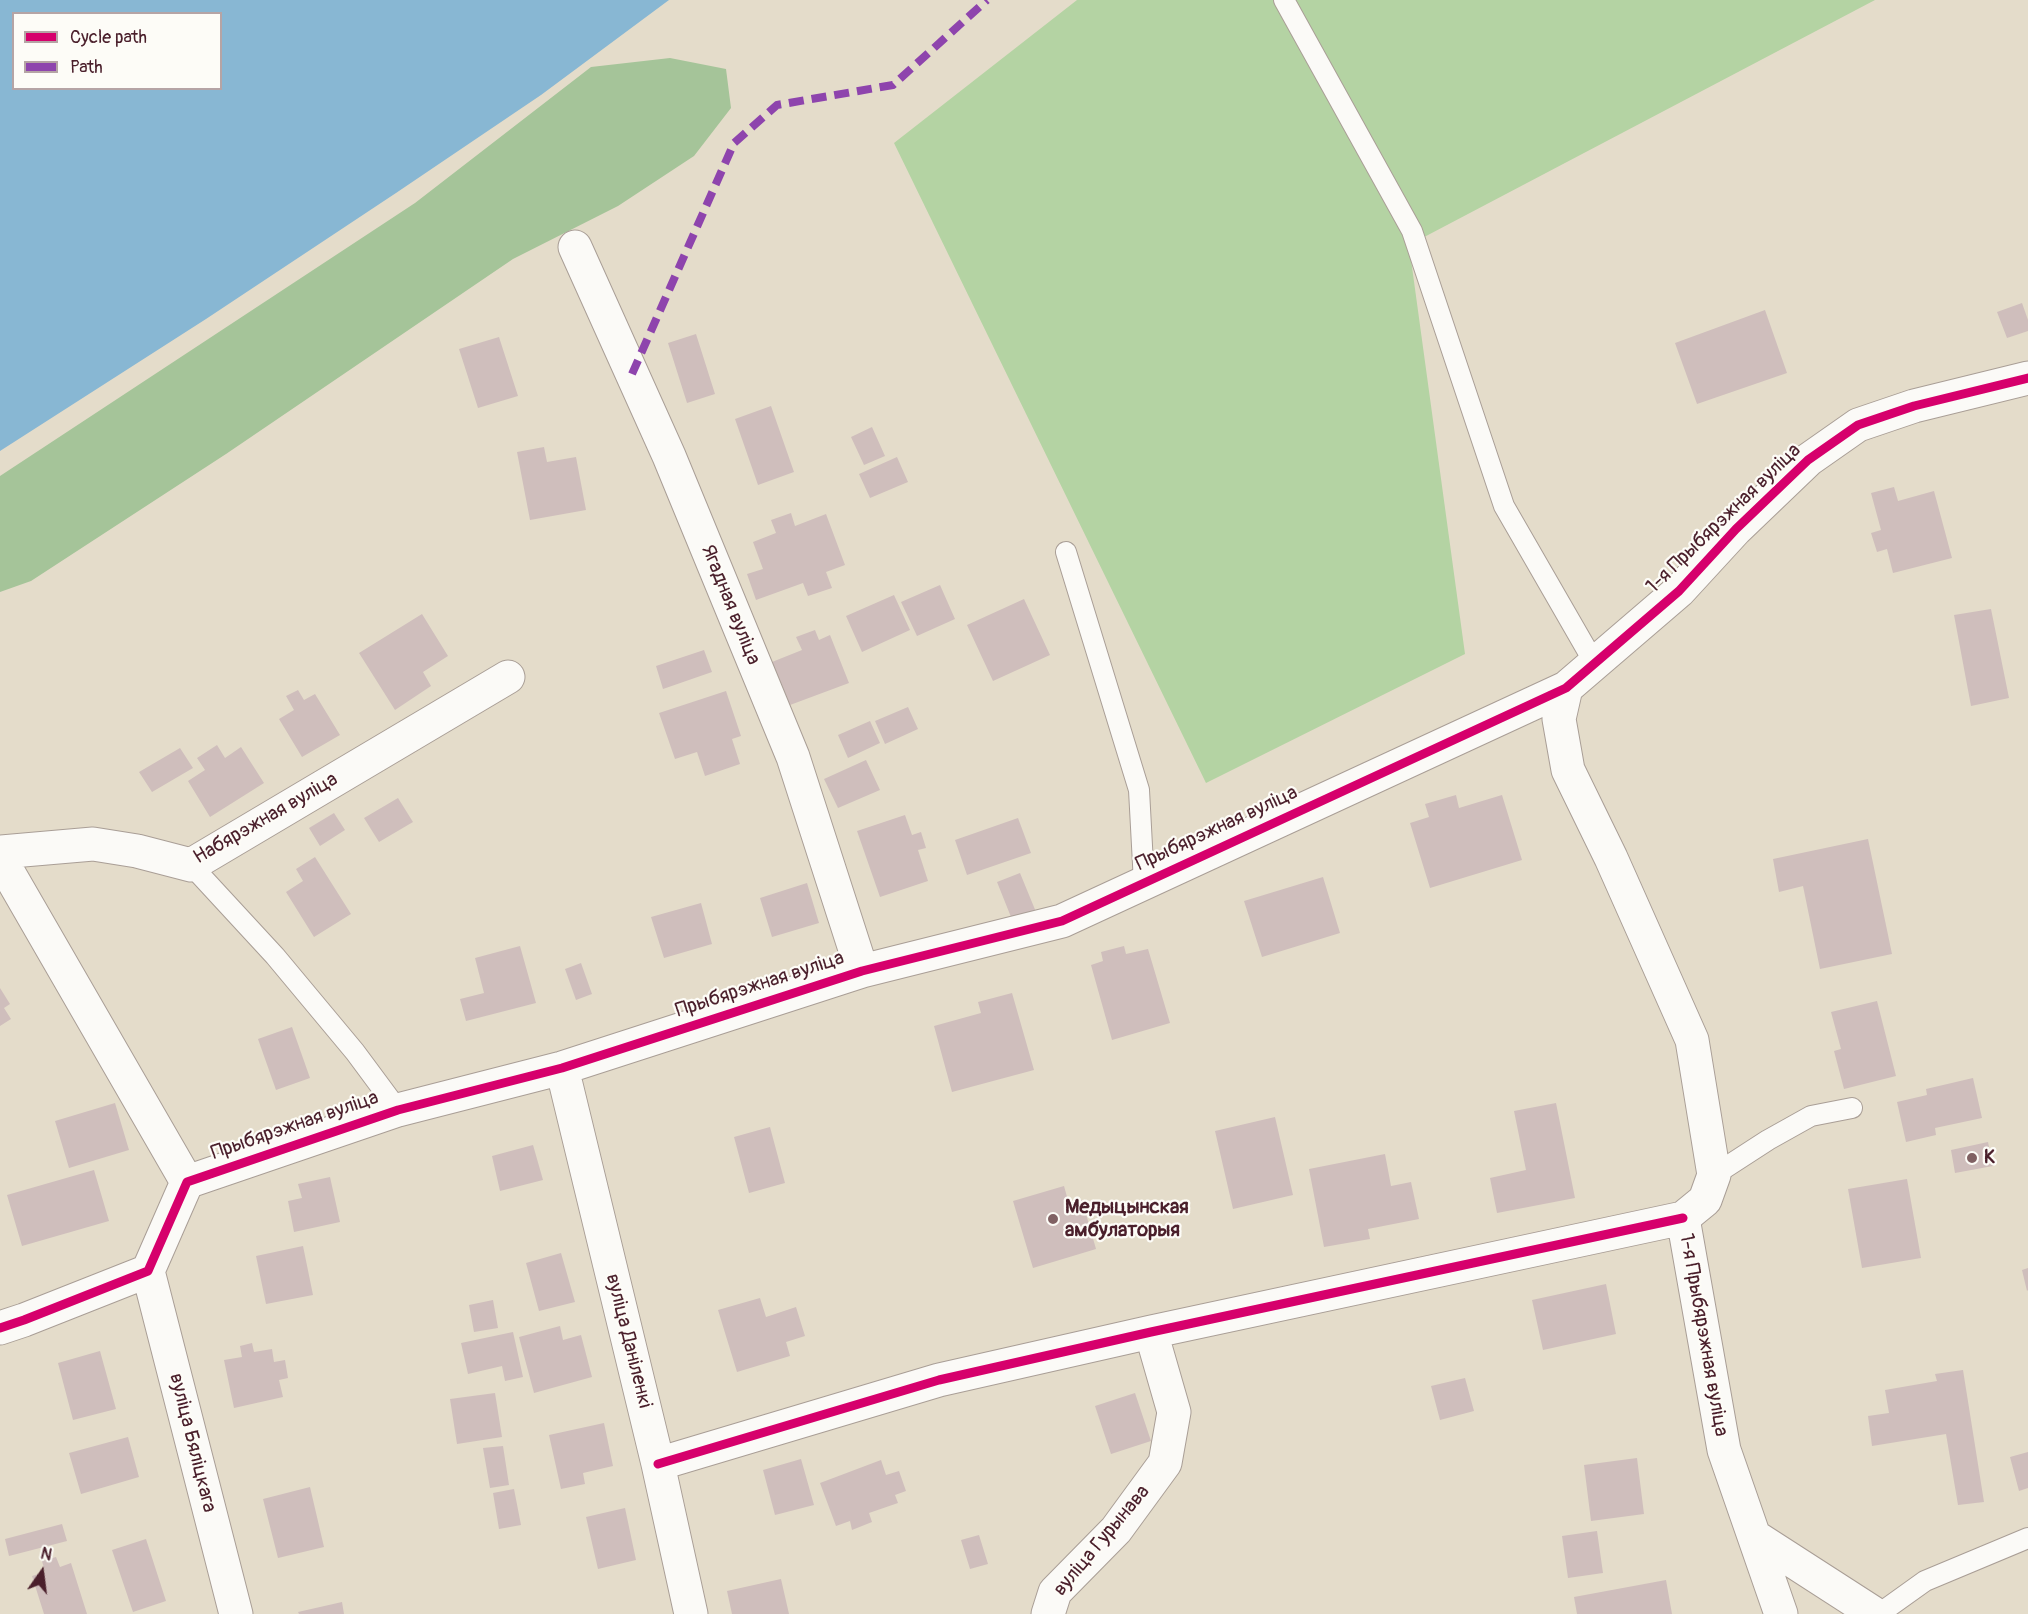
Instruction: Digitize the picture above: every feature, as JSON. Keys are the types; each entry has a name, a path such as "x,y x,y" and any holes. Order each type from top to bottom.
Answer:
{"street":[{"name":"Ягадная вуліца","path":"575,247 669,456 793,756 862,971"},
{"name":"1-я Прыбярэжная вуліца","path":"1566,688 1679,591 1736,529 1808,460 1858,425 1914,406 2028,378"},
{"name":"Набярэжная вуліца","path":"0,852 93,844 137,851 191,865 508,677"},
{"name":"Прыбярэжная вуліца","path":"187,1182 398,1110 562,1068 862,971 1062,921 1566,688"},
{"path":"1566,688 1559,719 1568,770 1611,858 1692,1040 1713,1175"},
{"path":"0,858 187,1182 148,1271 0,1328"},
{"name":"вуліца Даніленкі","path":"562,1068 658,1464 691,1614"},
{"name":"1-я Прыбярэжная вуліца","path":"1713,1175 1705,1200 1683,1218 1724,1450 1781,1614"},
{"path":"658,1464 939,1380 1683,1218"},
{"name":"вуліца Бяліцкага","path":"148,1271 236,1614"},
{"name":"вуліца Гурынава","path":"1048,1614 1055,1592 1116,1530 1166,1463 1174,1412 1151,1332"},
{"path":"1754,1536 1875,1614"}],"lane":[{"path":"1284,0 1412,231 1504,506 1594,664"},
{"path":"1066,552 1139,790 1144,883"},
{"path":"191,865 275,956 355,1052 398,1110"},
{"path":"1713,1175 1811,1116 1852,1108"},
{"path":"1879,1614 1925,1581 2028,1538"}],"green space":[{"path":"1077,0 1875,0 1409,245 1465,654 1206,783 894,143"},
{"path":"670,58 726,69 731,108 694,156 618,206 513,259 226,454 31,581 0,592 0,476 415,203 591,67"}],"water":[{"path":"0,0 669,0 541,95 206,319 0,451"}],"building":[{"path":"2022,303 2028,320 2028,331 2007,338 1997,312"},
{"path":"1765,310 1787,373 1697,404 1675,343"},
{"path":"696,334 715,394 687,403 668,343"},
{"path":"499,337 518,396 478,408 459,349"},
{"path":"771,406 794,472 758,485 735,419"},
{"path":"872,427 885,456 864,465 851,437"},
{"path":"544,447 547,462 576,457 586,510 530,520 517,452"},
{"path":"897,457 908,482 870,498 859,474"},
{"path":"1894,487 1898,501 1934,491 1952,558 1893,573 1887,549 1877,552 1871,533 1881,530 1871,493"},
{"path":"791,513 795,526 826,514 845,565 826,572 832,588 808,596 803,583 756,600 747,574 763,569 753,542 776,533 771,520"},
{"path":"940,585 955,619 917,636 901,602"},
{"path":"894,595 910,630 862,652 846,616"},
{"path":"1024,599 1050,655 993,681 967,625"},
{"path":"1991,609 2009,698 1971,706 1954,615"},
{"path":"422,614 448,656 423,672 431,686 395,710 359,653"},
{"path":"815,630 819,640 830,635 849,683 790,705 772,662 802,650 796,637"},
{"path":"704,650 712,672 663,689 656,666"},
{"path":"298,690 304,700 315,694 340,735 302,757 279,719 294,710 286,696"},
{"path":"726,691 741,736 732,739 740,764 705,776 697,752 675,759 659,713"},
{"path":"908,707 918,729 885,744 875,721"},
{"path":"870,721 880,743 848,758 838,735"},
{"path":"217,745 225,758 241,747 264,783 210,817 188,781 205,770 197,758"},
{"path":"180,748 193,768 152,792 139,772"},
{"path":"866,760 880,790 838,808 824,779"},
{"path":"1456,795 1459,808 1502,795 1522,860 1430,888 1410,823 1429,817 1425,804"},
{"path":"398,798 413,822 379,842 364,818"},
{"path":"334,813 345,830 320,846 309,828"},
{"path":"905,815 912,835 921,832 926,848 918,850 928,881 880,897 857,831"},
{"path":"1018,818 1031,853 967,875 955,840"},
{"path":"1868,839 1892,954 1820,969 1803,886 1779,892 1773,859"},
{"path":"315,857 351,914 314,937 286,892 303,881 296,869"},
{"path":"1020,873 1036,912 1013,922 997,882"},
{"path":"1323,877 1340,933 1262,957 1244,901"},
{"path":"807,883 819,923 772,937 760,898"},
{"path":"701,903 712,944 664,958 651,917"},
{"path":"520,946 536,1003 466,1021 460,999 484,993 475,958"},
{"path":"1124,946 1126,954 1148,949 1170,1023 1112,1040 1091,965 1103,961 1101,952"},
{"path":"581,963 592,994 576,1000 565,969"},
{"path":"0,988 10,1004 4,1008 11,1019 0,1026"},
{"path":"1012,993 1034,1070 952,1092 934,1026 981,1013 978,1002"},
{"path":"1877,1001 1896,1076 1844,1089 1834,1051 1841,1049 1831,1012"},
{"path":"292,1027 310,1078 276,1090 258,1039"},
{"path":"1973,1078 1982,1118 1935,1128 1936,1135 1906,1142 1897,1102 1927,1095 1926,1089"},
{"path":"115,1103 129,1150 69,1168 55,1121"},
{"path":"1556,1103 1575,1198 1497,1213 1490,1178 1526,1170 1514,1111"},
{"path":"1275,1117 1293,1195 1233,1209 1215,1131"},
{"path":"770,1127 785,1183 749,1193 734,1137"},
{"name":"К","path":"1988,1142 1993,1166 1955,1173 1951,1150"},
{"path":"533,1145 543,1180 500,1191 492,1156"},
{"path":"1385,1154 1391,1186 1411,1182 1419,1219 1368,1229 1370,1239 1324,1247 1309,1169"},
{"path":"94,1170 109,1221 22,1246 7,1195"},
{"path":"330,1177 340,1222 294,1232 288,1201 302,1198 298,1184"},
{"path":"1907,1179 1921,1258 1862,1268 1848,1189"},
{"name":"Медыцынская амбулаторыя","path":"1064,1186 1069,1204 1082,1200 1096,1249 1033,1268 1013,1201"},
{"path":"303,1246 313,1295 266,1304 256,1256"},
{"path":"561,1253 575,1302 539,1311 526,1263"},
{"path":"2028,1268 2028,1290 2027,1291 2022,1270"},
{"path":"1606,1284 1616,1334 1543,1350 1532,1300"},
{"path":"760,1298 766,1317 796,1307 805,1336 786,1342 790,1356 737,1372 718,1310"},
{"path":"493,1300 498,1328 474,1332 469,1305"},
{"path":"560,1326 563,1340 581,1335 592,1377 534,1393 519,1337"},
{"path":"513,1332 523,1377 505,1381 502,1366 468,1374 461,1343"},
{"path":"252,1343 254,1352 272,1349 274,1362 285,1360 288,1378 279,1380 283,1397 234,1408 224,1360 242,1357 240,1346"},
{"path":"100,1351 116,1409 73,1420 58,1363"},
{"path":"1963,1370 1984,1502 1958,1505 1946,1434 1872,1446 1868,1416 1889,1413 1885,1390 1937,1381 1935,1374"},
{"path":"1465,1378 1474,1411 1440,1420 1431,1386"},
{"path":"495,1393 502,1437 457,1444 450,1399"},
{"path":"1135,1393 1151,1441 1111,1454 1095,1406"},
{"path":"604,1423 613,1466 583,1473 585,1484 561,1489 549,1435"},
{"path":"128,1437 139,1477 81,1494 69,1453"},
{"path":"503,1446 509,1485 490,1488 483,1448"},
{"path":"2028,1452 2028,1488 2019,1491 2010,1457"},
{"path":"1637,1458 1644,1514 1591,1521 1584,1465"},
{"path":"801,1459 814,1505 775,1515 763,1470"},
{"path":"881,1460 886,1475 899,1471 906,1491 895,1495 898,1503 869,1513 872,1522 852,1530 850,1521 836,1526 820,1483"},
{"path":"310,1487 324,1547 278,1558 263,1499"},
{"path":"514,1489 521,1525 499,1529 493,1493"},
{"path":"625,1508 636,1560 598,1569 586,1517"},
{"path":"62,1524 67,1541 9,1556 5,1539"},
{"path":"1597,1531 1603,1573 1568,1578 1562,1536"},
{"path":"979,1535 988,1564 970,1569 961,1540"},
{"path":"146,1539 166,1601 133,1612 112,1550"},
{"path":"56,1557 60,1567 71,1563 87,1614 44,1614 32,1576 45,1572 42,1561"},
{"path":"781,1579 789,1614 732,1614 727,1591"},
{"path":"1666,1580 1672,1614 1577,1614 1574,1597"},
{"path":"342,1602 344,1614 299,1614 298,1612"}],"marked path":[{"path":"632,374 734,143 777,105 893,85 987,0"}],"cycle path":[{"path":"0,1328 148,1271 187,1182 398,1110 562,1068 862,971 1062,921 1566,688 1679,591 1736,529 1808,460 1858,425 1914,406 2028,378"},
{"path":"658,1464 939,1380 1683,1218"}],"place":[{"name":"К","path":"1972,1158"},
{"name":"Медыцынская амбулаторыя","path":"1053,1219"}]}
